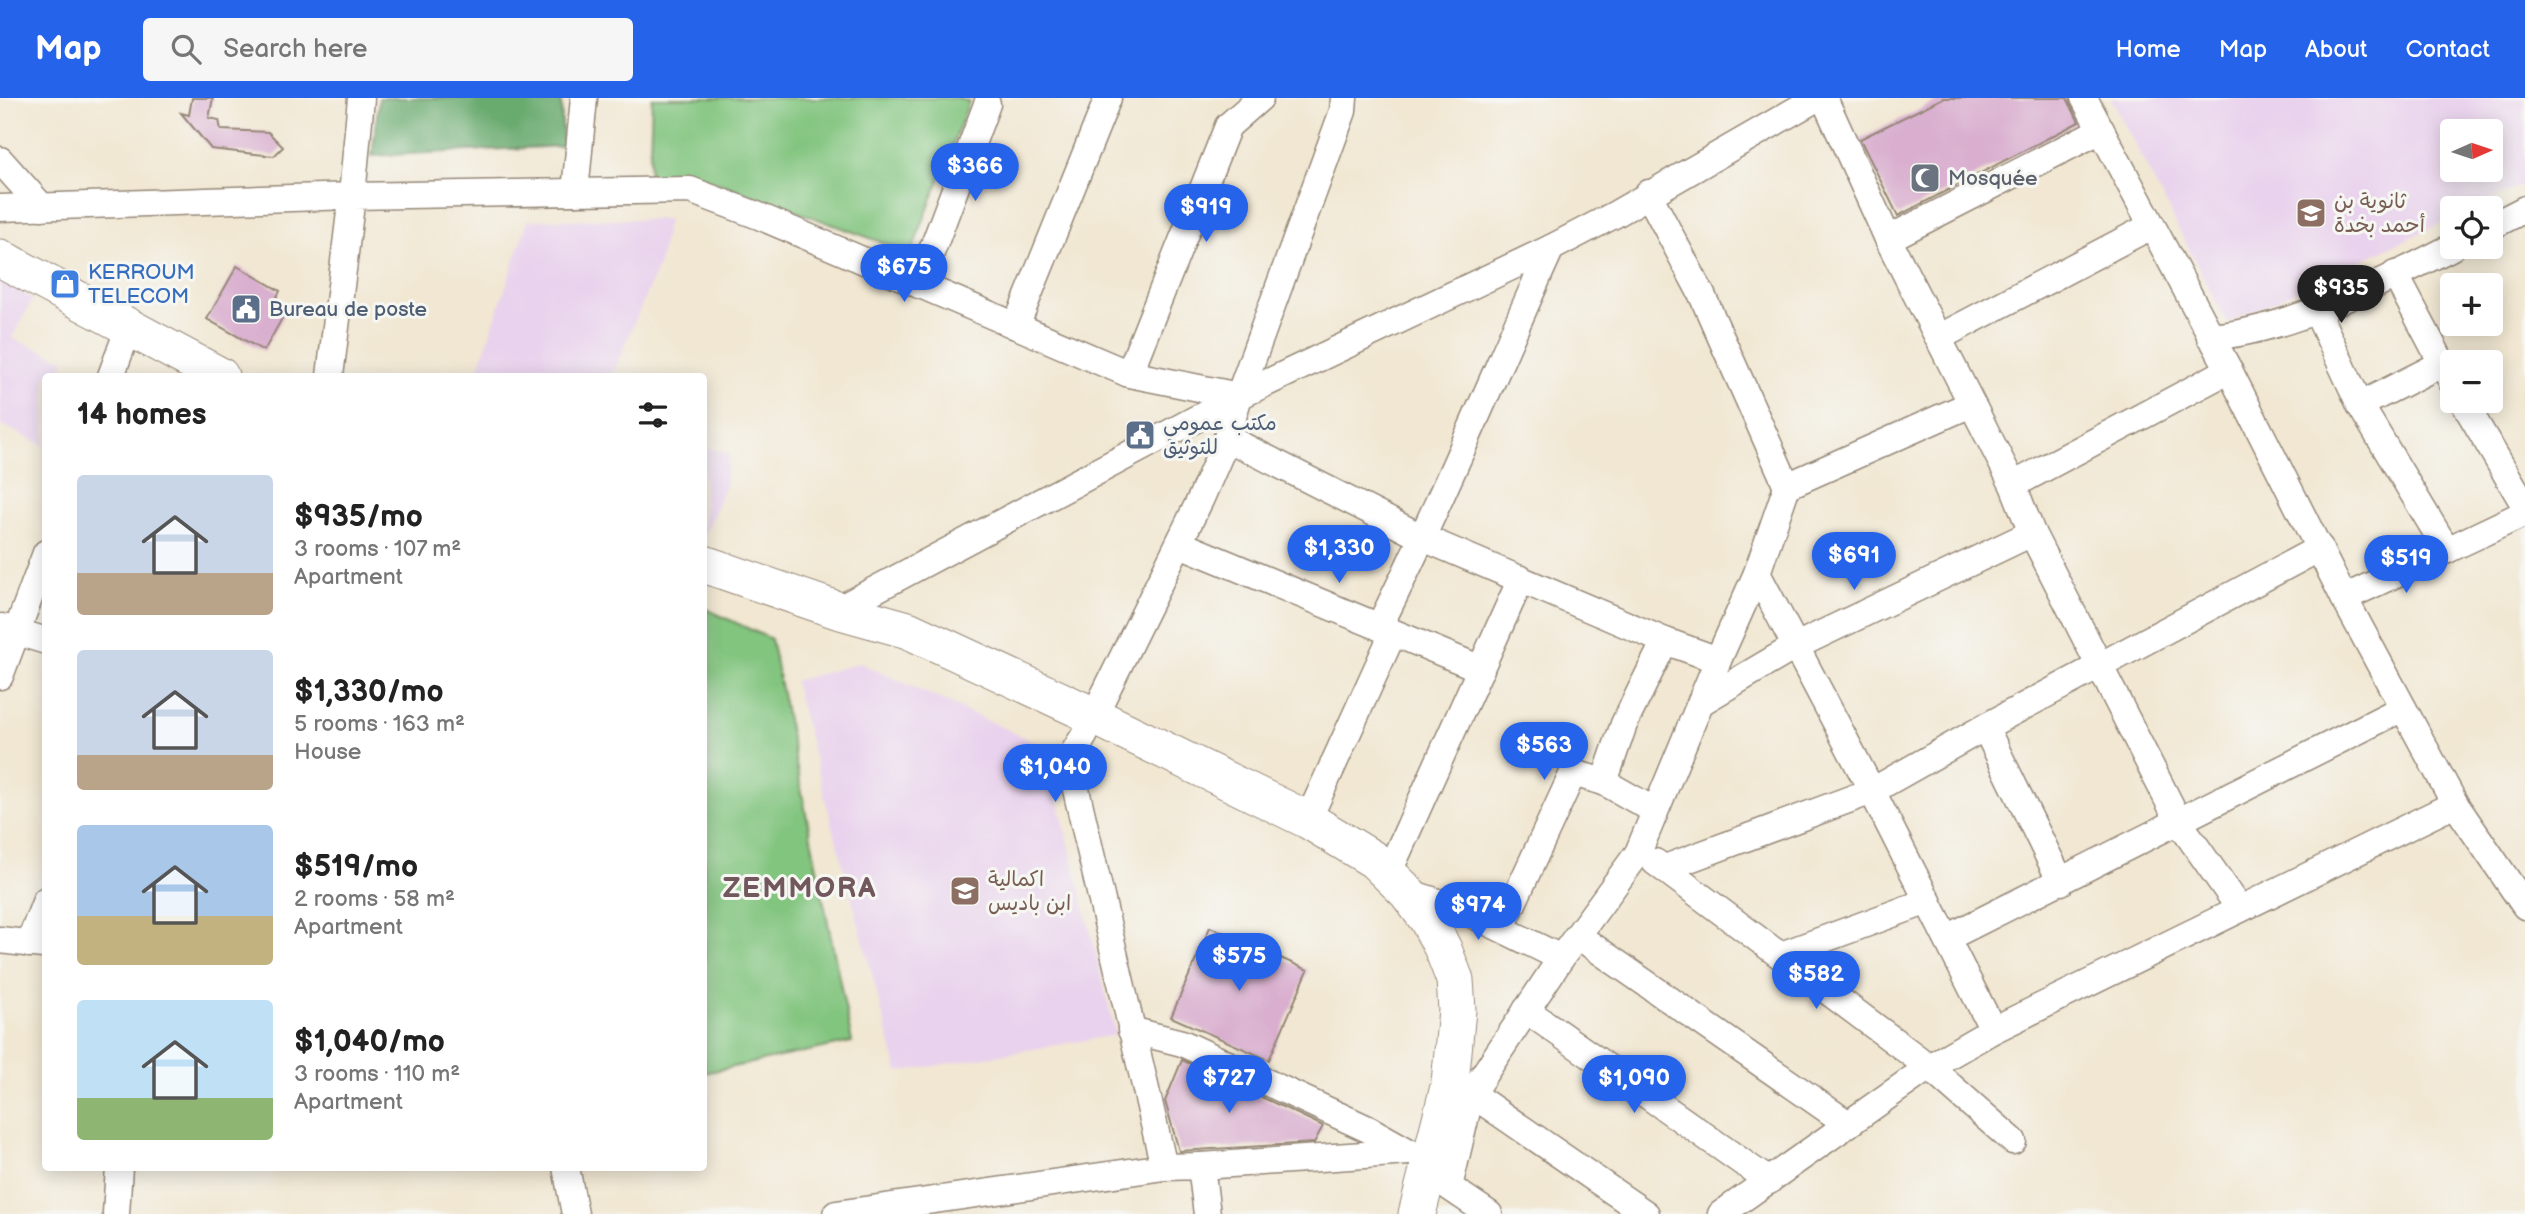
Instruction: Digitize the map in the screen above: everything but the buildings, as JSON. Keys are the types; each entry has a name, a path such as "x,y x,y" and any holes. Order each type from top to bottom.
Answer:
{"main road":[{"path":"0,257 214,373"},
{"path":"707,565 837,610 899,651 1089,726 1308,820 1374,860 1398,883 1428,920 1455,980 1461,1087 1417,1214"},
{"path":"1089,726 1309,844 1358,874 1394,907 1419,949 1432,988 1435,1032 1422,1104 1392,1214"}],"street":[{"path":"330,373 361,98"},
{"path":"575,192 584,98"},
{"path":"1016,326 1108,98"},
{"path":"1129,374 1228,126 1260,98"},
{"path":"1164,1167 1071,768 1074,752 1180,544 1227,438 1239,396 1343,111 1344,98"},
{"path":"837,610 1239,396 1551,248 1614,215 1817,98"},
{"path":"1824,98 1888,239 2013,485 2032,533 2179,822 2240,909"},
{"path":"2084,98 2228,370 2344,598 2455,804 2525,905"},
{"path":"919,285 987,104"},
{"path":"1888,239 2101,130"},
{"path":"0,160 42,207"},
{"path":"0,208 352,196 690,190 759,216 1129,374 1239,396"},
{"path":"1489,1214 1448,1187 1461,1087 1526,1010 1638,853 1757,573 1787,486 1702,295 1648,193"},
{"path":"2503,220 2525,209"},
{"path":"1938,338 2151,226"},
{"path":"1308,820 1464,439 1551,248"},
{"path":"2210,337 2236,335 2316,310 2440,253"},
{"path":"2395,274 2440,361"},
{"path":"2316,310 2360,405 2447,550"},
{"path":"112,373 129,327"},
{"path":"2013,485 2228,370"},
{"path":"2360,405 2440,375"},
{"path":"1787,486 1971,404"},
{"path":"2470,413 2525,506"},
{"path":"1227,438 1423,538 1665,641 1718,660"},
{"path":"2344,598 2525,513"},
{"path":"1703,701 1796,646 2032,533"},
{"path":"1180,544 1480,669"},
{"path":"1665,868 1871,791 2320,548"},
{"path":"0,676 8,629 42,561"},
{"path":"1757,573 1993,1030"},
{"path":"1521,579 1480,669 1398,883 1502,927 1561,958"},
{"path":"8,629 42,640"},
{"path":"1604,782 1625,724 1665,641"},
{"path":"1947,938 2403,708"},
{"path":"1985,727 2061,882"},
{"path":"1502,927 1573,773 1604,782 1655,811"},
{"path":"1721,1214 1929,1067 1993,1030 2455,804"},
{"path":"1638,853 1665,868 1929,1067 2012,1141"},
{"path":"1781,955 1928,901"},
{"path":"0,940 37,945 42,920"},
{"path":"1578,936 1848,1124"},
{"path":"1526,1010 1769,1181"},
{"path":"1131,1030 1182,1043 1370,1130 1409,1152"},
{"path":"1461,1087 1646,1214"},
{"path":"836,1214 1164,1167 1409,1152"},
{"path":"1201,1166 1207,1214"},
{"path":"116,1214 119,1171"},
{"path":"567,1171 575,1214"}],"shaded area":[{"name":"ثانوية بن أحمد بخدة","path":"2111,98 2525,98 2525,184 2499,196 2440,196 2440,224 2227,323"},
{"path":"668,219 659,264 613,373 477,373 528,220"},
{"path":"0,280 33,299 12,338 65,360 60,373 42,373 42,445 2,425 0,428"},
{"path":"707,447 729,454 725,486 707,530"},
{"name":"اكمالية ابن باديس","path":"860,663 1045,747 1116,1035 898,1072 794,681"}],"green space":[{"path":"379,98 561,98 563,146 372,156"},
{"path":"652,98 958,98 969,102 911,253 691,173 649,180"},
{"path":"707,609 771,639 852,1042 707,1072"}],"place":[{"name":"Mosquée","path":"1925,178"},
{"name":"ثانوية بن أحمد بخدة","path":"2311,213"},
{"name":"KERROUM TELECOM","path":"65,284"},
{"name":"Bureau de poste","path":"246,309"},
{"name":"مكتب عمومي للتوثيق","path":"1140,435"},
{"name":"اكمالية ابن باديس","path":"965,891"}],"district":[{"name":"ZEMMORA","path":"800,888"}]}
